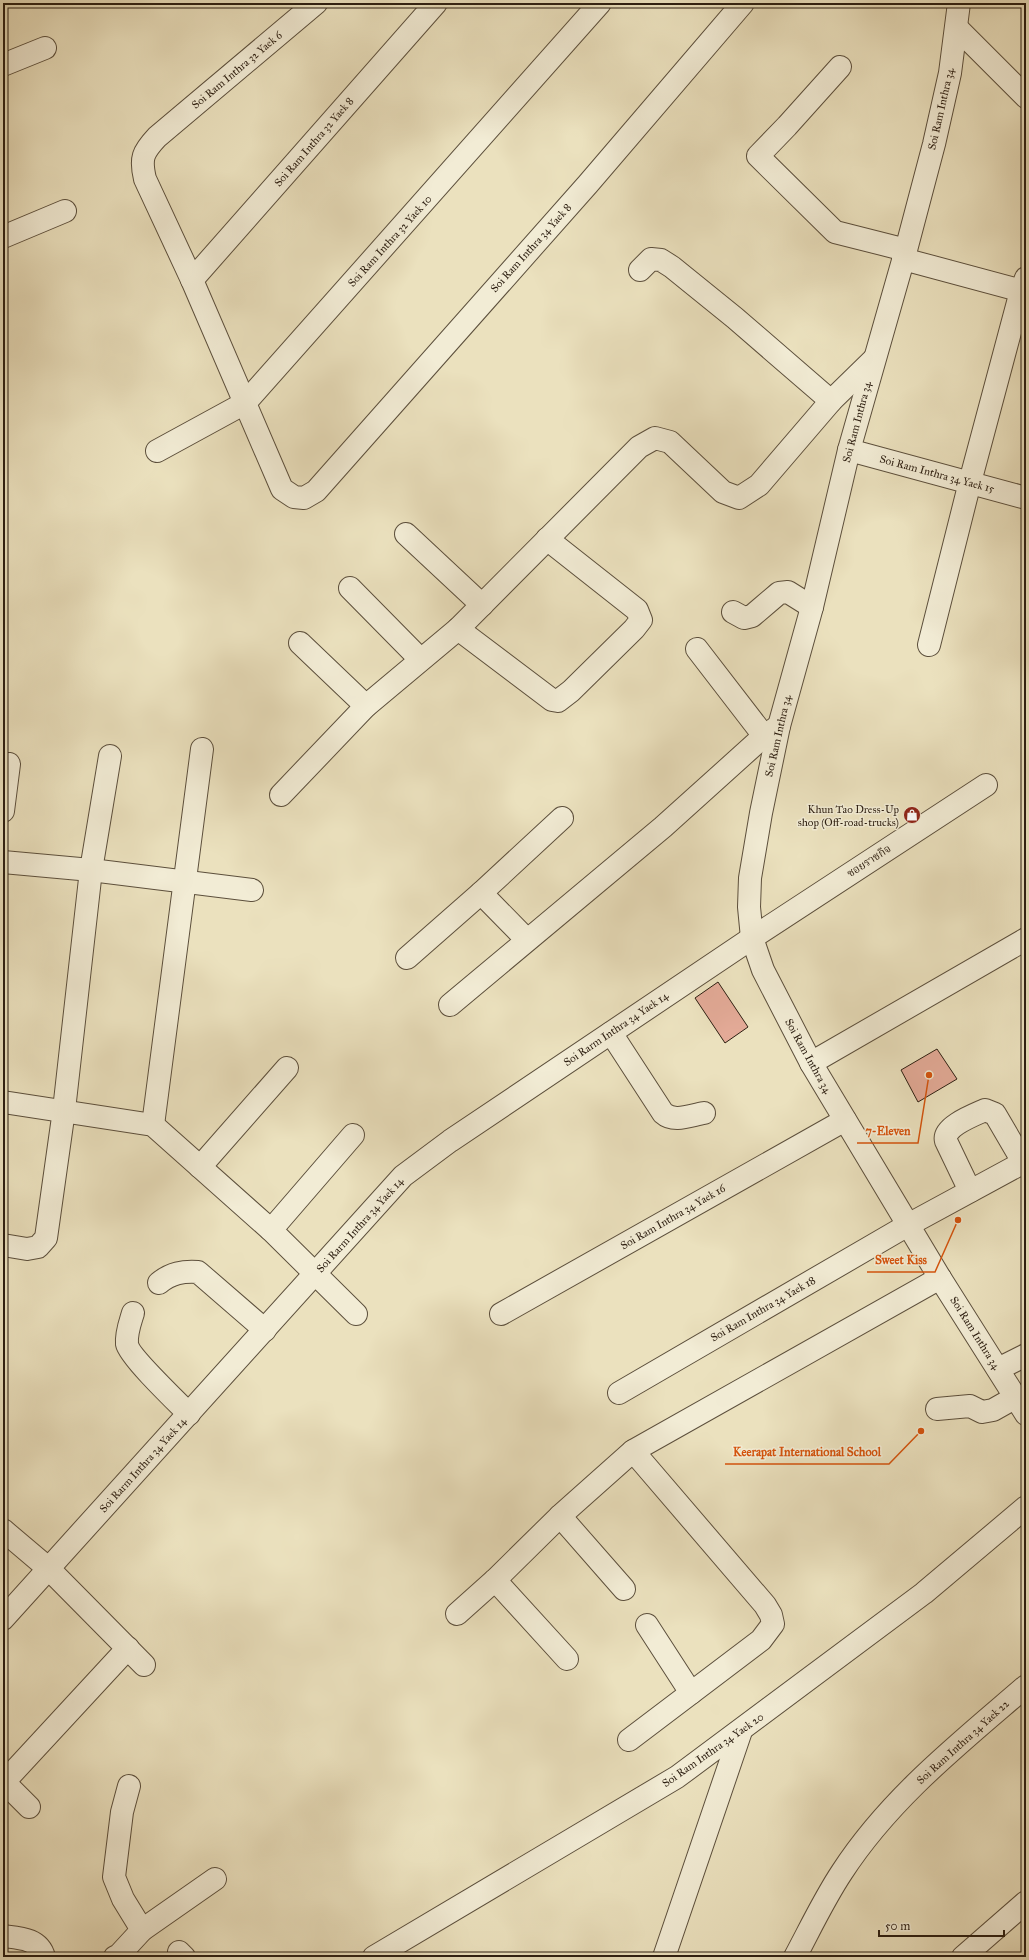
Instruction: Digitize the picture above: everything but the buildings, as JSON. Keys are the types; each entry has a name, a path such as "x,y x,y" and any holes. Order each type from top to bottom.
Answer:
{"street":[{"name":"Soi Ram Inthra 32 Yaek 6","path":"316,3 157,137 145,150 142,164 145,179 192,280 282,489 294,497 304,498 316,491"},
{"name":"Soi Ram Inthra 32 Yaek 8","path":"192,280 436,3"},
{"name":"Soi Ram Inthra 32 Yaek 10","path":"157,451 245,404 600,3"},
{"name":"Soi Ram Inthra 34 Yaek 8","path":"316,491 588,184 743,3"},
{"name":"Soi Ram Inthra 34","path":"959,3 957,28 950,73 935,137 849,450 812,607 771,731 761,813 750,878 749,907 752,938 763,970 811,1063 940,1278 1021,1406"},
{"path":"957,28 1026,97"},
{"path":"3,65 46,48"},
{"path":"840,66 787,126 758,156 835,232 904,254 1024,287 970,482 929,645"},
{"path":"3,238 65,211"},
{"path":"640,270 651,260 661,260 672,267 735,318 831,401"},
{"path":"281,795 366,706 392,686 420,659 458,629 639,447 655,438 670,442 723,492 739,498 759,486 831,401 874,359"},
{"name":"Soi Ram Inthra 34 Yaek 15","path":"849,450 1026,498"},
{"path":"406,534 482,605"},
{"path":"458,629 552,700 558,701 571,691 634,629 641,620 637,610 547,539"},
{"path":"350,588 420,659"},
{"path":"733,612 744,618 752,616 779,593 788,592 812,607"},
{"path":"300,643 366,706"},
{"path":"450,1005 662,827 771,731 697,649"},
{"path":"152,1125 186,882 202,749"},
{"path":"3,1245 27,1249 38,1247 46,1238 64,1110 91,870 110,756"},
{"path":"3,811 9,764"},
{"name":"ซอยราชกิจ","path":"752,938 986,785"},
{"path":"407,958 481,893 562,818"},
{"path":"3,862 91,870 252,890"},
{"path":"481,893 527,940"},
{"name":"Soi Rarm Inthra 34 Yaek 14","path":"3,1619 316,1275 403,1176 450,1141 752,938"},
{"path":"811,1063 1026,939"},
{"path":"611,1033 667,1117 673,1119 704,1112"},
{"path":"200,1168 287,1068"},
{"path":"3,1102 64,1110 152,1125 271,1230 356,1314"},
{"path":"970,1191 946,1141 946,1135 951,1128 985,1110 993,1112 1025,1162"},
{"name":"Soi Ram Inthra 34 Yaek 16","path":"501,1314 845,1120"},
{"path":"271,1230 353,1135"},
{"name":"Soi Ram Inthra 34 Yaek 18","path":"619,1393 908,1225 1025,1162"},
{"path":"159,1283 168,1275 186,1271 198,1272 265,1330"},
{"path":"457,1614 495,1580 560,1516 633,1452 940,1278"},
{"path":"133,1313 128,1330 127,1345 135,1357 189,1414"},
{"path":"998,1369 1026,1355"},
{"path":"937,1408 970,1406 982,1412 1021,1406"},
{"path":"629,1740 761,1640 773,1624 771,1615 765,1605 633,1452"},
{"name":"Soi Ram Inthra 34 Yaek 20","path":"374,1957 677,1777 741,1731 924,1593 1026,1507"},
{"path":"560,1516 624,1589"},
{"path":"3,1530 49,1569 144,1665"},
{"path":"495,1580 567,1660"},
{"path":"648,1625 691,1693"},
{"path":"29,1807 3,1782 128,1648"},
{"name":"Soi Ram Inthra 34 Yaek 22","path":"795,1957 842,1872 881,1821 931,1768 1026,1686"},
{"path":"664,1957 741,1731"},
{"path":"129,1786 122,1812 114,1877 123,1899 142,1930"},
{"path":"116,1957 142,1930 215,1879"},
{"path":"976,1953 1026,1902"},
{"path":"3,1936 32,1941 42,1952 44,1957"}],"place":[{"name":"Khun Tao Dress-Up shop (Off-road-trucks)","path":"912,815"},
{"name":"7-Eleven","path":"929,1075"},
{"name":"Sweet Kiss","path":"958,1220"},
{"name":"Keerapat International School","path":"921,1431"}]}
